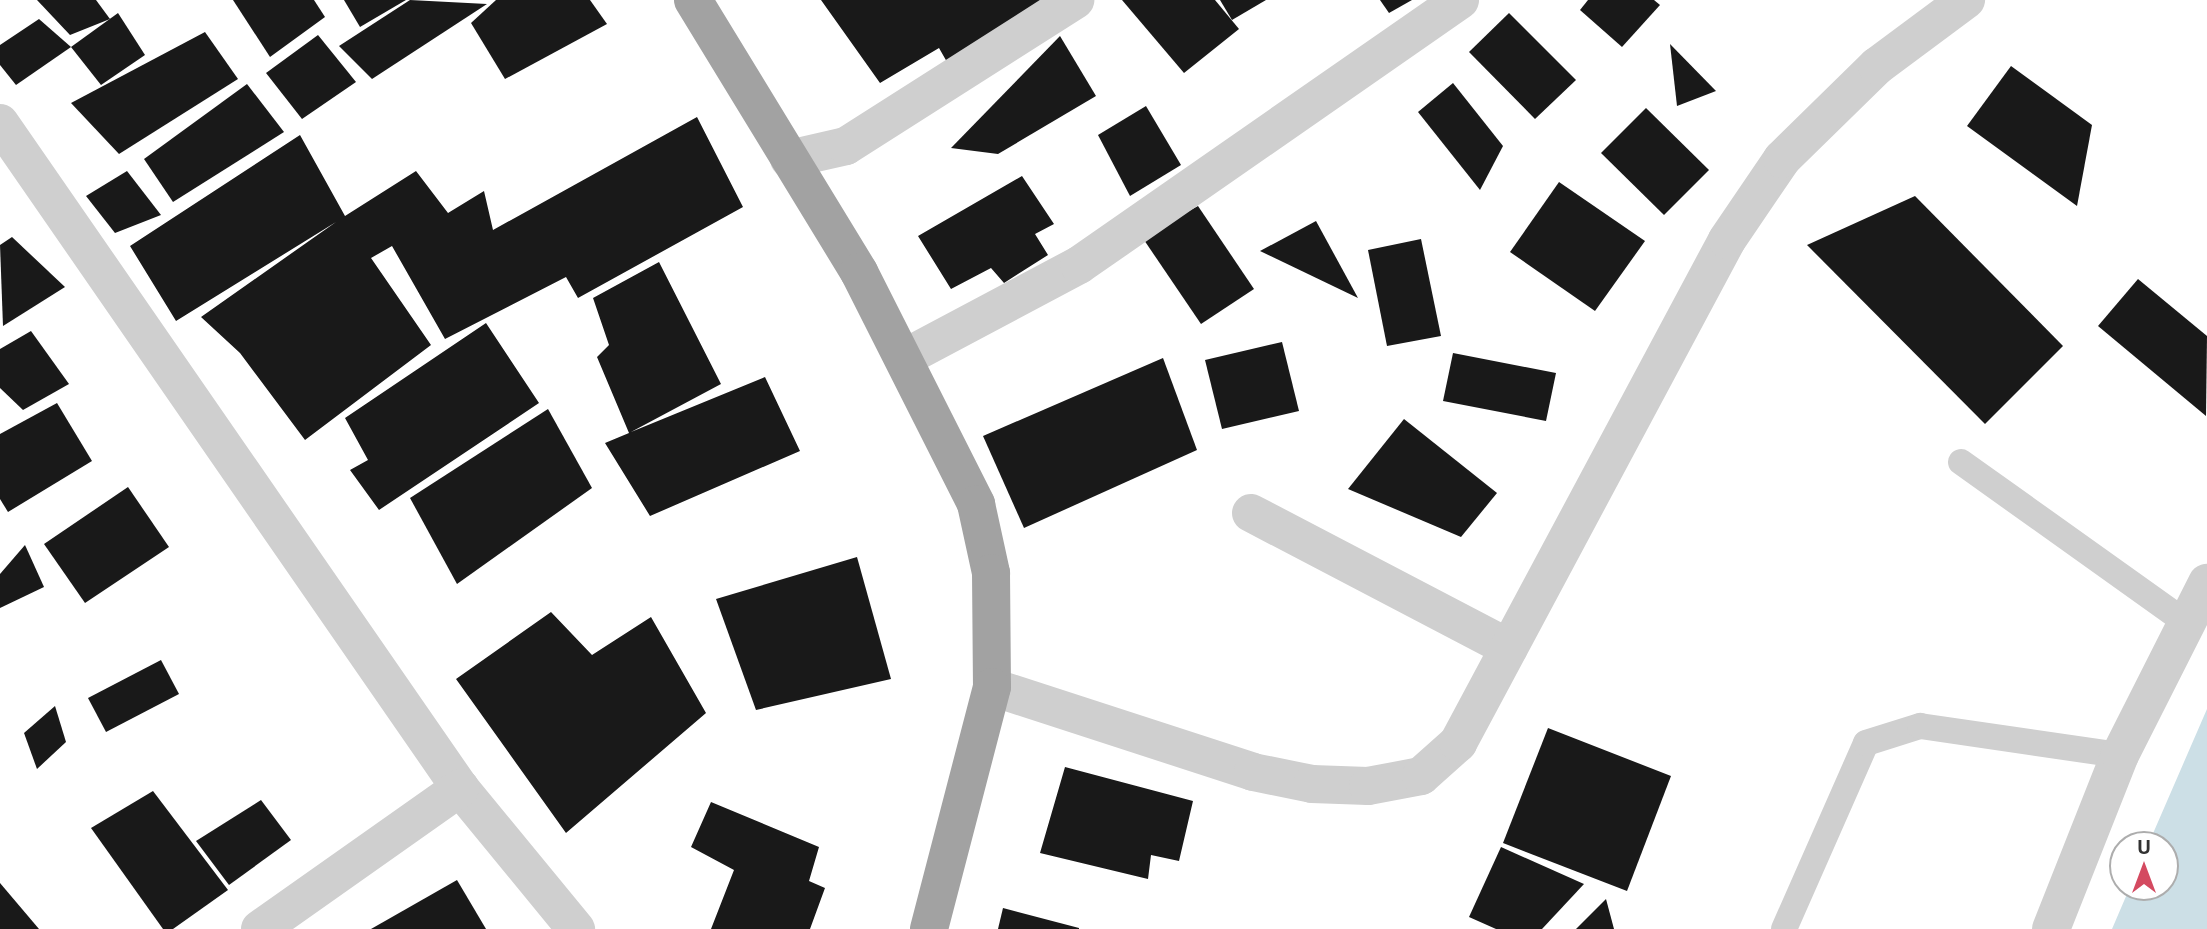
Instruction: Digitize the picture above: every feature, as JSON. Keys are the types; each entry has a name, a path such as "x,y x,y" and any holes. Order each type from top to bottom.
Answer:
{"highway":[{"path":"693,0 906,357 975,504 991,573 992,687 929,929"}],"street":[{"path":"789,159 846,146 1075,0"},
{"path":"906,357 1079,265 1460,0"},
{"path":"992,687 1253,772 1312,784 1368,786 1421,776 1458,743 1727,240 1782,159 1877,66 1966,0"},
{"path":"0,123 460,788 576,929"},
{"path":"1251,513 1509,648"},
{"path":"2051,929 2120,755 2207,583"},
{"path":"260,929 460,788"}],"lane":[{"path":"1961,462 2187,623"},
{"path":"1784,929 1867,743 1920,726 2120,755"}],"shaded area":[{"path":"2207,709 2207,929 2112,929 2124,901 2179,901 2179,831 2154,831"}],"building":[{"path":"37,0 96,0 110,19 70,35"},
{"path":"233,0 314,0 325,17 270,57"},
{"path":"344,0 406,0 360,27"},
{"path":"410,0 487,4 372,79 339,46"},
{"path":"496,0 590,0 607,24 505,79 471,23"},
{"path":"821,0 1056,0 951,69 939,48 880,83"},
{"path":"1122,0 1215,0 1239,29 1184,73"},
{"path":"1220,0 1266,0 1232,20"},
{"path":"1380,0 1412,0 1389,13"},
{"path":"1588,0 1654,0 1660,5 1622,47 1580,10"},
{"path":"118,13 145,55 101,85 71,47"},
{"path":"1509,13 1576,80 1535,119 1469,52"},
{"path":"39,19 71,47 16,85 0,65 0,45"},
{"path":"205,32 238,79 119,154 71,103"},
{"path":"318,35 356,82 302,119 266,73"},
{"path":"1060,36 1096,96 998,154 951,148"},
{"path":"1670,44 1716,91 1677,106"},
{"path":"2011,66 2092,125 2077,206 1967,126"},
{"path":"1453,83 1503,146 1480,190 1418,112"},
{"path":"247,84 284,132 173,202 144,159"},
{"path":"1146,106 1181,165 1130,196 1098,135"},
{"path":"1646,108 1709,170 1664,215 1601,153"},
{"path":"697,117 743,207 578,298 566,277 445,339 392,246 371,258 431,345 305,440 240,353 201,317 336,222 176,321 130,246 300,135 345,216 416,171 448,213 484,191 493,230"},
{"path":"127,171 161,215 115,233 86,196"},
{"path":"1022,176 1054,224 1035,234 1048,255 1004,283 991,268 951,289 918,236"},
{"path":"1559,182 1645,241 1595,311 1510,252"},
{"path":"1915,196 2063,346 1985,424 1807,245"},
{"path":"1198,206 1254,289 1201,324 1142,237"},
{"path":"1316,221 1358,298 1260,251"},
{"path":"12,237 65,287 3,326 0,245"},
{"path":"1421,239 1441,336 1387,346 1368,250"},
{"path":"659,262 721,384 631,432 765,377 800,451 650,516 605,443 629,433 597,357 609,345 593,298"},
{"path":"2138,279 2207,336 2206,416 2098,326"},
{"path":"486,323 539,403 379,510 350,470 368,460 345,418"},
{"path":"31,331 69,384 23,410 0,388 0,349"},
{"path":"1282,342 1299,411 1222,429 1205,360"},
{"path":"1453,353 1556,373 1546,421 1443,401"},
{"path":"1163,358 1197,450 1024,528 983,436"},
{"path":"57,403 92,461 8,512 0,499 0,434"},
{"path":"548,409 592,488 457,584 410,498"},
{"path":"1404,419 1497,493 1461,537 1348,489"},
{"path":"128,487 169,547 85,603 44,544"},
{"path":"25,545 44,587 0,608 0,574"},
{"path":"857,557 891,679 756,710 716,599"},
{"path":"551,612 592,655 651,617 706,713 566,833 456,679"},
{"path":"161,660 179,694 106,732 88,698"},
{"path":"55,706 66,742 37,769 24,733"},
{"path":"1548,728 1671,776 1627,891 1503,843"},
{"path":"1065,767 1193,801 1179,861 1151,855 1148,879 1040,853"},
{"path":"153,791 228,890 173,929 163,929 91,828"},
{"path":"261,800 291,840 229,885 196,841"},
{"path":"711,802 819,847 809,881 825,888 810,929 711,929 734,870 691,847"},
{"path":"1501,847 1584,884 1542,929 1496,929 1469,917"},
{"path":"457,880 486,929 371,929"},
{"path":"0,883 39,929 0,929"},
{"path":"1606,899 1614,929 1576,929"},
{"path":"1003,908 1079,928 1079,929 998,929"}]}
